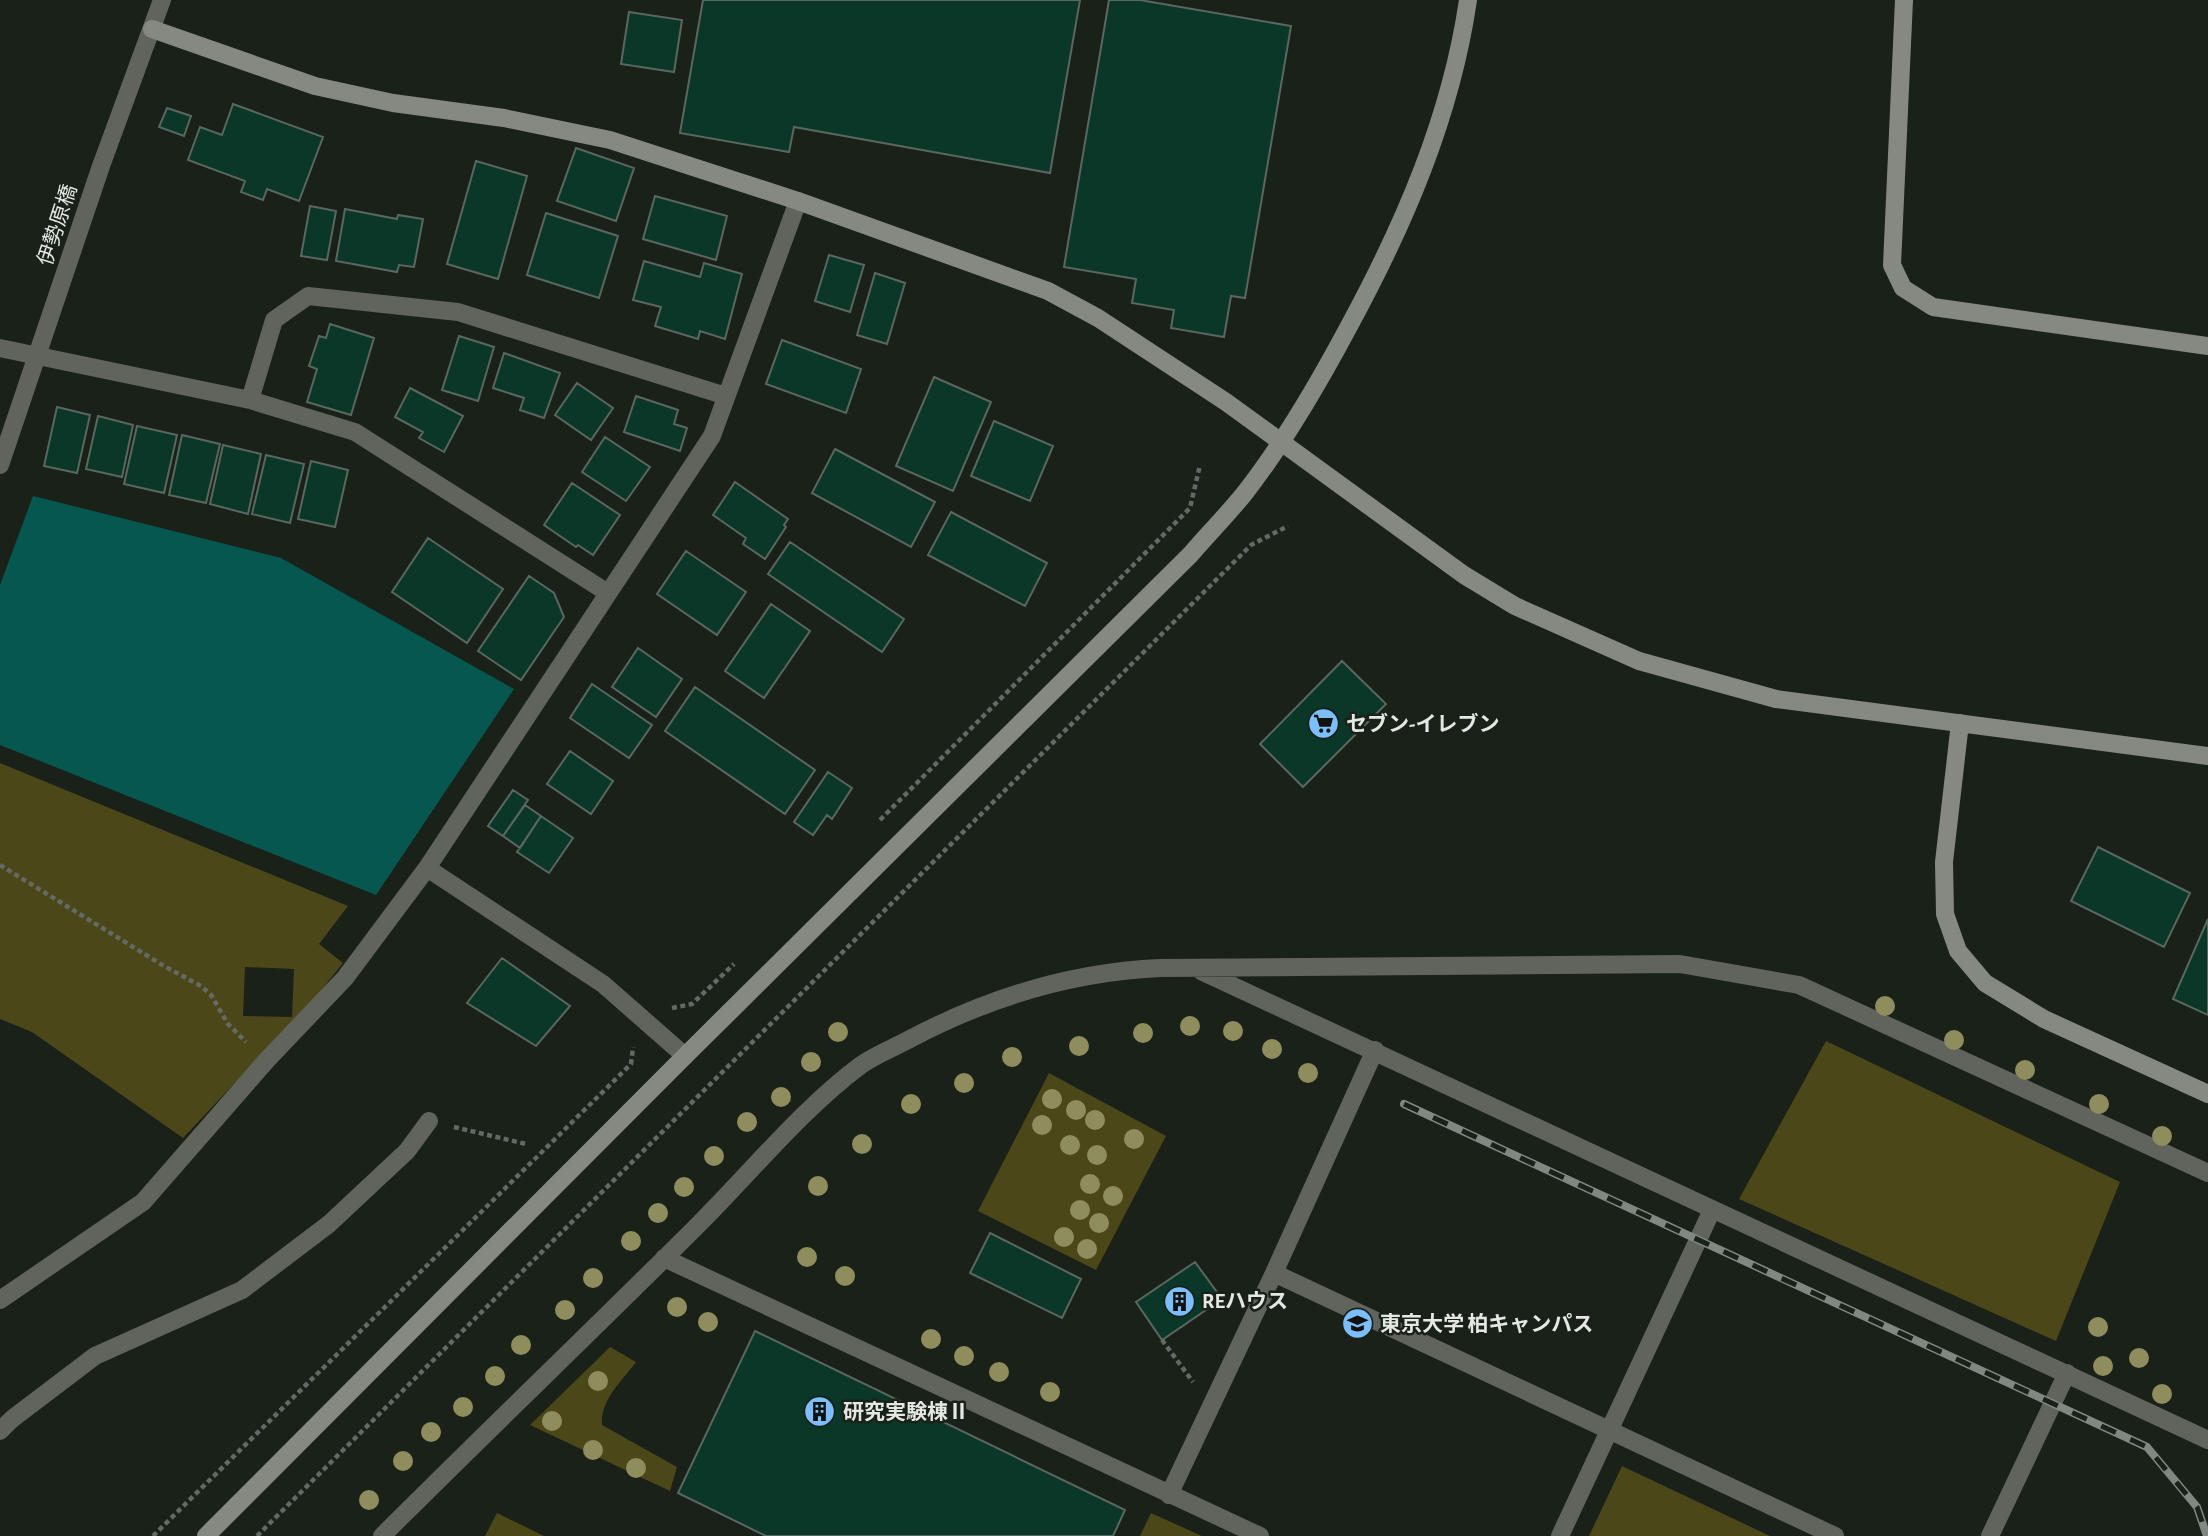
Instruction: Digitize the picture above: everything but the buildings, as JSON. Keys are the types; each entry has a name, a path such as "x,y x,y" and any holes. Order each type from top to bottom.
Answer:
{"street":[{"name":"伊勢原橋","path":"0,465 101,166 162,0"},
{"path":"206,1536 1191,554 1243,494 1317,386 1371,285 1426,163 1453,78 1468,0"},
{"path":"1904,0 1892,265 1903,288 1933,307 2208,346"},
{"path":"152,29 314,86 393,103 505,118 610,140 798,201 1048,291 1098,318 1281,441 1464,575 1516,606 1639,661 1776,699 2208,756"},
{"path":"0,1300 143,1202 266,1061 345,978 427,868 712,436 798,201"},
{"path":"250,400 274,320 308,296 458,312 726,396"},
{"path":"0,348 250,400 355,432 608,593"},
{"path":"1960,723 1944,862 1945,914 1958,951 1985,983 2044,1019 2208,1094"},
{"path":"427,868 603,984 685,1056"},
{"path":"382,1536 782,1138 863,1063 939,1024 988,1003 1068,979 1123,970 1195,968 1680,964 1749,975 1799,985 2208,1173"},
{"path":"1195,968 2208,1440"},
{"path":"1169,1495 1375,1050"},
{"path":"0,1431 95,1356 242,1290 329,1224 407,1151 429,1121"},
{"path":"1560,1536 1712,1210"},
{"path":"664,1258 1260,1536"},
{"path":"1274,1273 1835,1536"},
{"path":"1990,1536 2067,1373"}],"path":[{"path":"875,824 1190,508 1200,465"},
{"path":"257,1536 1251,545 1287,526"},
{"path":"0,865 201,986 211,995 228,1024 266,1061"},
{"path":"664,1009 692,1004 739,960"},
{"path":"153,1536 631,1064 634,1038"},
{"path":"429,1121 526,1144"},
{"path":"1162,1340 1210,1407"}],"shaded area":[{"path":"0,763 348,906 319,944 343,963 315,998 183,1138 32,1032 0,1019","holes":["245,967 294,969 292,1017 243,1016"]},
{"path":"1826,1041 2120,1182 2056,1341 1739,1199"},
{"path":"1049,1073 1166,1136 1096,1270 978,1211"},
{"path":"610,1347 636,1362 608,1399 602,1425 677,1467 670,1491 530,1425"},
{"path":"1622,1466 1770,1536 1589,1536"},
{"path":"497,1513 544,1536 485,1536"},
{"path":"1151,1513 1202,1536 1140,1536"}],"water":[{"path":"33,496 281,558 514,689 376,895 0,745 0,585"}],"railway":[{"path":"1404,1104 2147,1447 2197,1507 2207,1536"}],"place":[{"name":"セブン-イレブン","path":"1323,724"},
{"name":"REハウス","path":"1179,1301"},
{"name":"東京大学 柏キャンパス","path":"1357,1324"},
{"name":"研究実験棟Ⅱ","path":"820,1412"}]}
